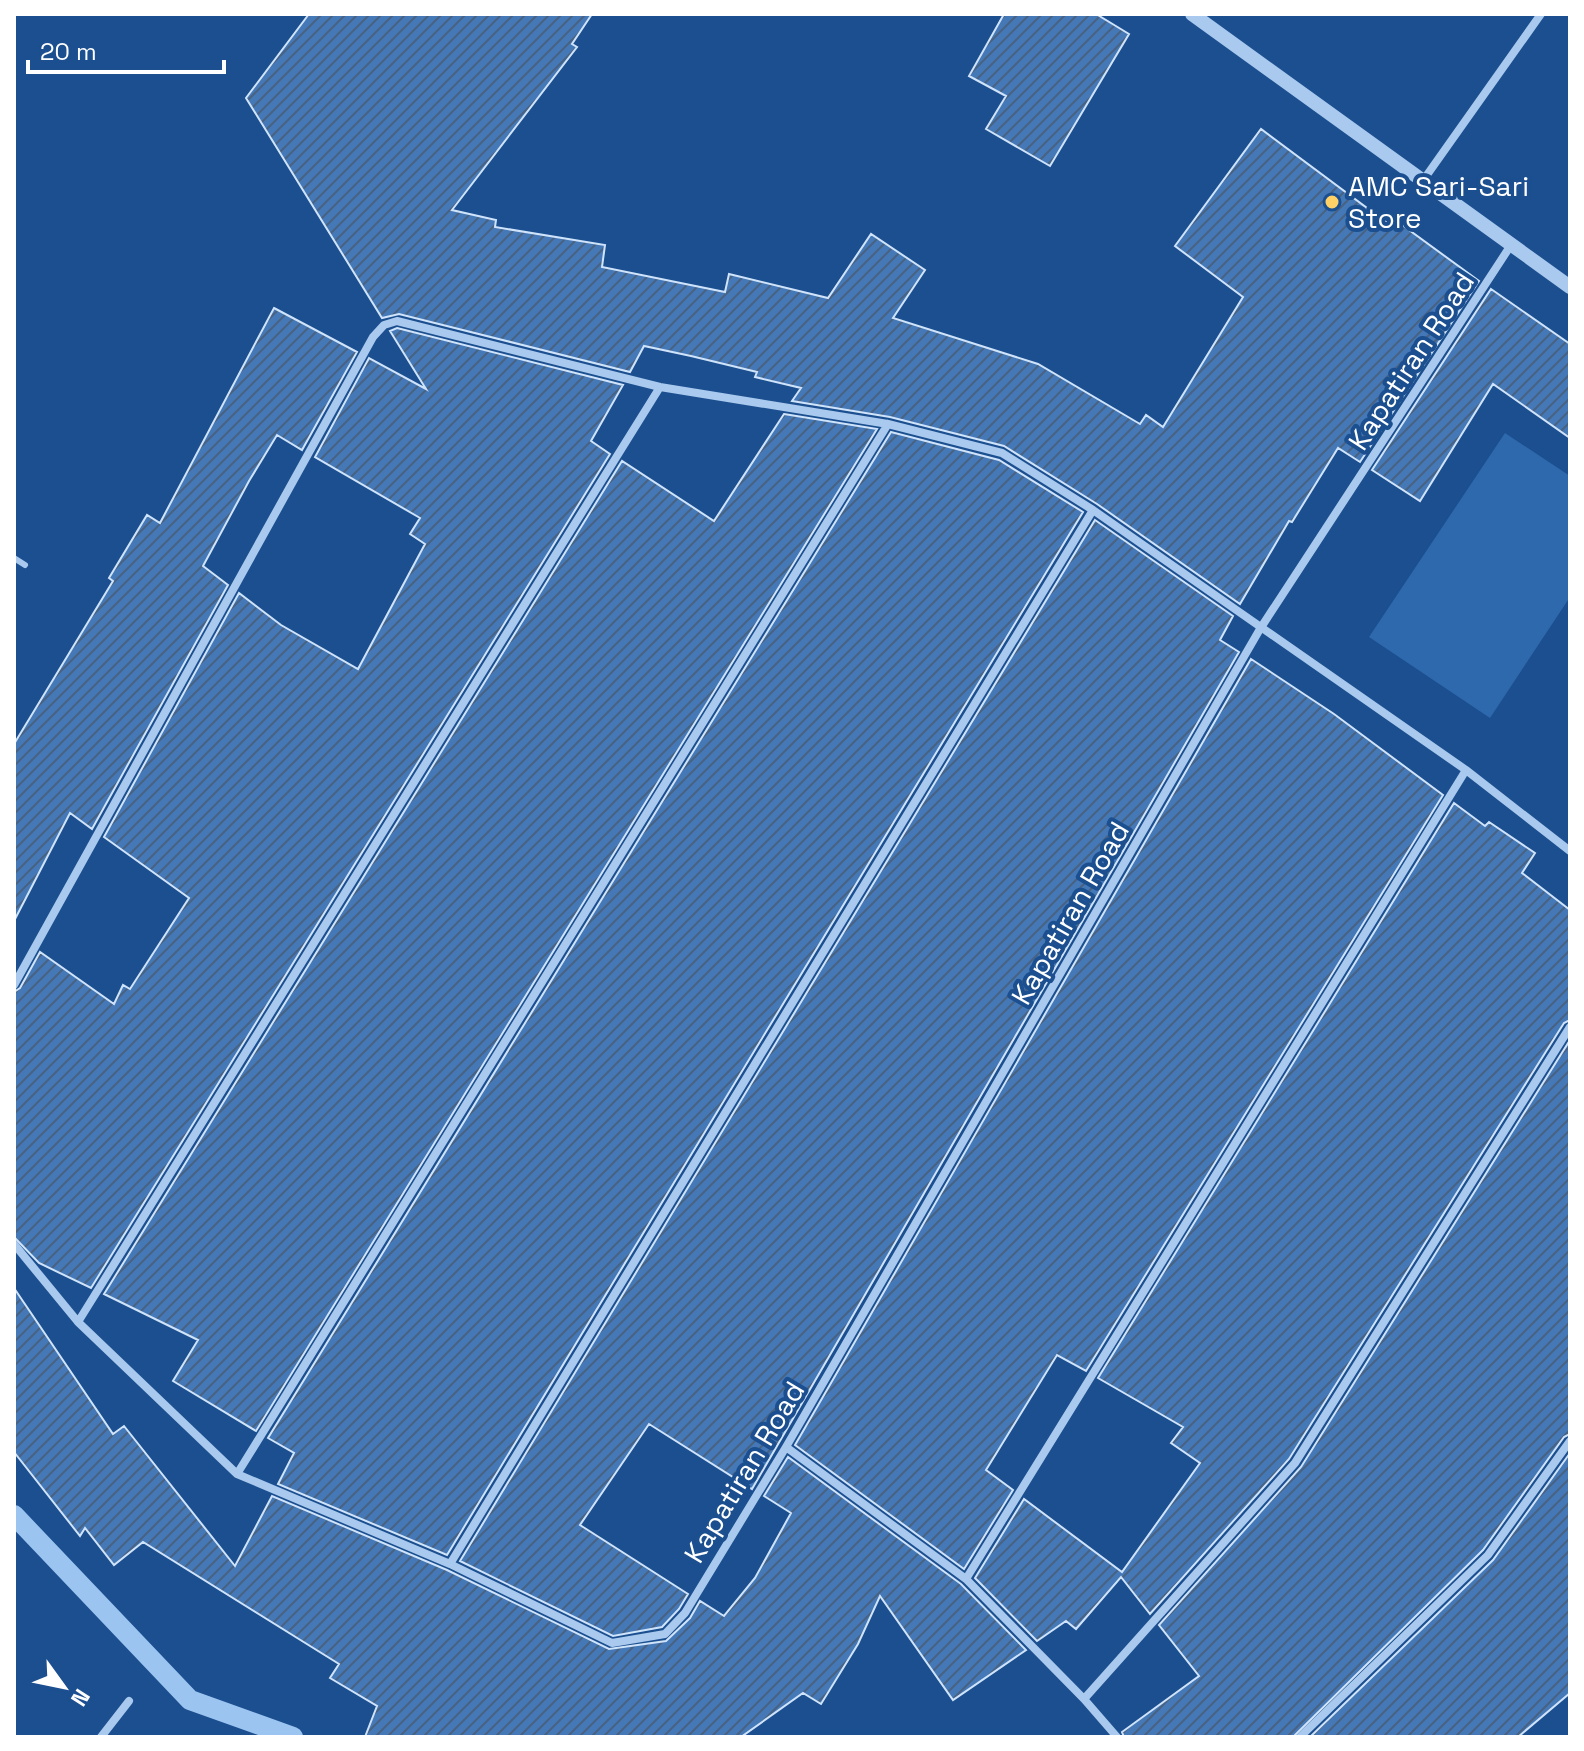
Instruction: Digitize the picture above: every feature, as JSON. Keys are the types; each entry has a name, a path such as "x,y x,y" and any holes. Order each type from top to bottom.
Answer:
{"street":[{"path":"1192,14 1570,287"},
{"path":"1422,182 1541,14"},
{"name":"Kapatiran Road","path":"450,1564 612,1643 665,1634 685,1613 786,1447 1260,629 1511,245"},
{"path":"14,985 357,365 384,325 397,321 660,387 888,424 1002,453 1093,510 1466,770 1570,851"},
{"path":"78,1322 660,387"},
{"path":"237,1474 888,424"},
{"path":"14,1244 78,1322 237,1474 450,1564 1093,510"},
{"path":"966,1579 1466,770"},
{"path":"1084,1699 1295,1463 1570,1027"},
{"path":"1300,1737 1488,1555 1570,1441"},
{"path":"786,1447 966,1579 1117,1737"},
{"path":"101,1737 129,1701"}],"lane":[{"path":"14,558 25,565"}],"shaded area":[{"path":"1505,433 1570,476 1570,597 1490,718 1369,637"}],"building":[{"path":"309,14 592,14 572,44 577,47 452,210 496,220 495,227 605,245 602,267 725,292 729,274 828,298 871,234 925,270 893,318 1038,364 1140,424 1146,415 1163,427 1243,297 1175,246 1261,129 1394,228 1398,222 1479,281 1360,462 1338,448 1292,522 1289,521 1240,604 1097,504 1004,446 890,417 792,401 801,388 755,377 757,372 644,346 630,372 399,314 382,318 246,98"},
{"path":"1004,14 1096,14 1129,34 1050,166 986,129 1006,96 969,76"},
{"path":"1491,289 1570,344 1570,438 1493,384 1420,501 1372,470"},
{"path":"274,308 357,352 302,450 277,435 249,481 203,566 228,585 92,829 70,813 14,921 14,744 113,581 109,578 147,515 160,523"},
{"path":"397,328 623,385 591,441 610,454 91,1288 39,1263 14,1237 14,992 20,988 40,952 114,1004 123,985 130,989 189,898 104,837 239,593 281,625 358,669 425,544 410,534 420,518 315,457 369,358 426,389 390,331"},
{"path":"784,414 877,429 256,1431 173,1381 198,1340 104,1294 622,461 714,521"},
{"path":"891,432 999,460 1083,512 447,1555 278,1484 294,1453 268,1438"},
{"path":"1095,520 1233,616 1220,640 1239,652 752,1489 649,1424 580,1525 688,1594 679,1609 662,1627 613,1636 460,1561"},
{"path":"1251,659 1334,714 1443,795 1086,1371 1057,1355 986,1470 1013,1490 964,1569 795,1445"},
{"path":"1454,803 1485,826 1489,822 1535,853 1522,873 1570,910 1570,1020 1564,1023 1289,1459 1150,1614 1121,1577 1076,1629 1066,1621 1037,1641 975,1578 1024,1499 1122,1572 1200,1463 1171,1443 1183,1427 1098,1378"},
{"path":"1570,1040 1570,1434 1564,1437 1483,1550 1293,1737 1124,1737 1122,1732 1199,1676 1159,1625 1301,1467"},
{"path":"14,1288 113,1434 124,1426 235,1566 272,1496 447,1570 609,1649 666,1641 690,1618 700,1601 724,1616 755,1578 791,1513 764,1496 788,1457 961,1584 1026,1650 953,1700 880,1596 858,1644 821,1704 803,1693 741,1737 365,1737 377,1706 330,1678 339,1664 143,1542 114,1565 85,1528 80,1536 14,1452"},
{"path":"1570,1453 1570,1693 1518,1737 1310,1737 1493,1560"}],"waterway":[{"path":"14,1515 190,1700 293,1737"}],"place":[{"name":"AMC Sari-Sari Store","path":"1332,202"}]}
